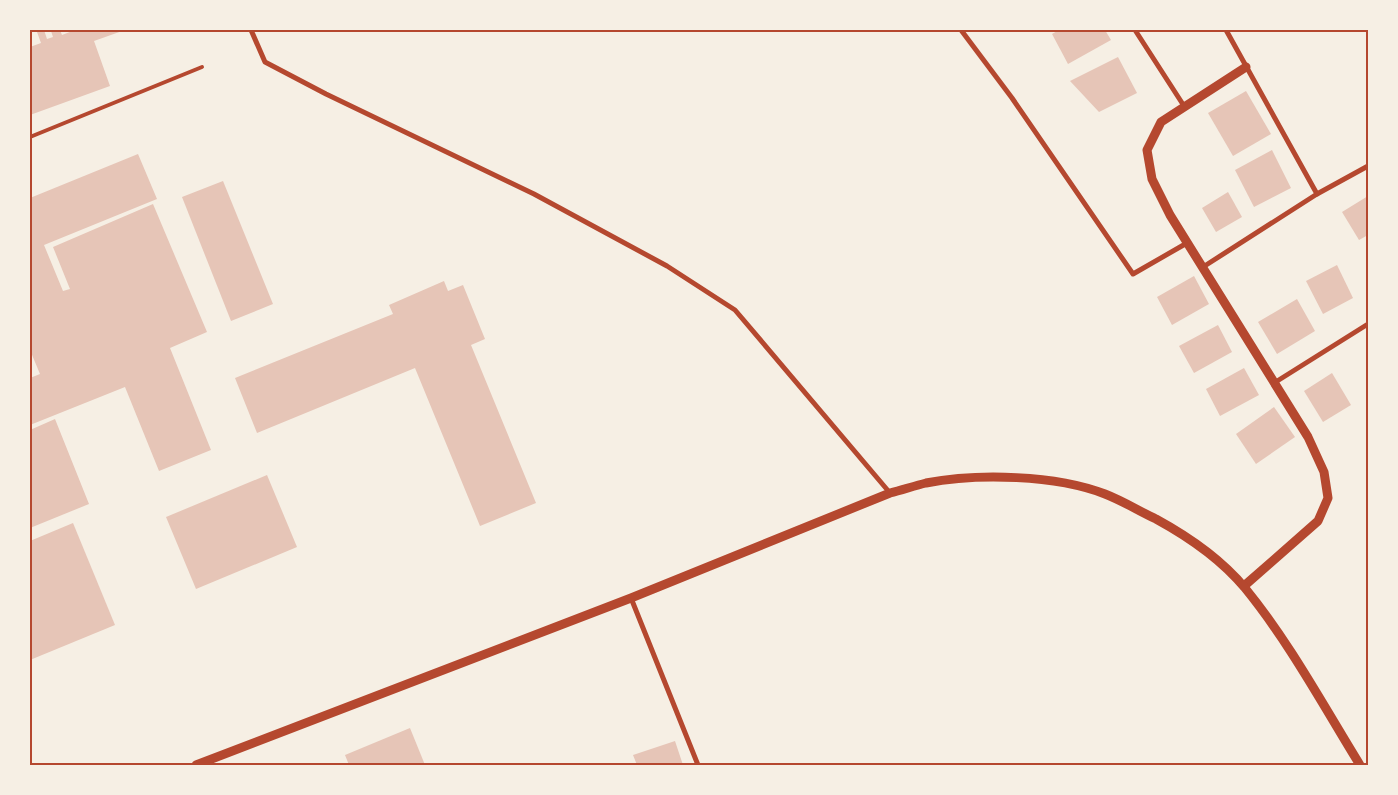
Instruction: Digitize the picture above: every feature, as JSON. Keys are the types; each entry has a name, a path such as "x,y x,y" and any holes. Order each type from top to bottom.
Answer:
{"street":[{"path":"251,30 265,62 326,94 534,194 667,266 735,310 890,493"},
{"path":"961,30 1012,98 1133,274 1187,243"},
{"path":"1134,30 1184,106"},
{"path":"1226,30 1317,194"},
{"path":"1244,586 1318,521 1328,498 1324,472 1308,437 1170,214 1152,179 1147,150 1160,122 1246,67"},
{"path":"1203,267 1317,194 1368,166"},
{"path":"1274,383 1368,324"},
{"path":"196,765 631,598 890,493 926,483 966,478 1034,479 1070,484 1105,494 1179,531 1212,555 1244,586 1278,632 1360,765"},
{"path":"631,598 698,765"}],"lane":[{"path":"30,137 202,67"}],"building":[{"path":"44,30 47,39 53,37 51,31 54,30 60,30 62,35 75,30 125,30 94,41 110,86 30,115 30,47 41,43 37,32"},
{"path":"1059,30 1105,30 1111,40 1068,64 1052,34"},
{"path":"1118,57 1137,93 1099,112 1070,81"},
{"path":"1246,91 1271,134 1233,156 1208,113"},
{"path":"1272,150 1291,188 1254,207 1235,170"},
{"path":"138,154 157,199 44,245 63,291 70,289 53,247 153,204 207,332 170,348 211,450 159,471 125,387 30,425 30,378 40,374 30,350 30,198"},
{"path":"223,181 273,304 231,321 182,197"},
{"path":"1228,192 1242,217 1216,232 1202,208"},
{"path":"1368,196 1368,235 1359,240 1342,212"},
{"path":"1337,265 1353,298 1323,314 1306,281"},
{"path":"1194,276 1209,304 1172,325 1157,297"},
{"path":"444,281 448,291 463,285 485,339 471,345 536,503 480,526 415,368 257,433 235,378 393,314 389,305"},
{"path":"1297,299 1315,331 1277,354 1258,322"},
{"path":"1218,325 1232,352 1194,373 1179,346"},
{"path":"1244,368 1259,395 1220,416 1206,389"},
{"path":"1332,373 1351,405 1323,422 1304,391"},
{"path":"1274,407 1295,437 1256,464 1236,434"},
{"path":"55,419 89,504 30,528 30,430"},
{"path":"267,475 297,547 196,589 166,517"},
{"path":"73,523 115,625 30,660 30,541"},
{"path":"410,728 425,765 349,765 345,755"},
{"path":"675,741 683,765 637,765 633,755"}]}
